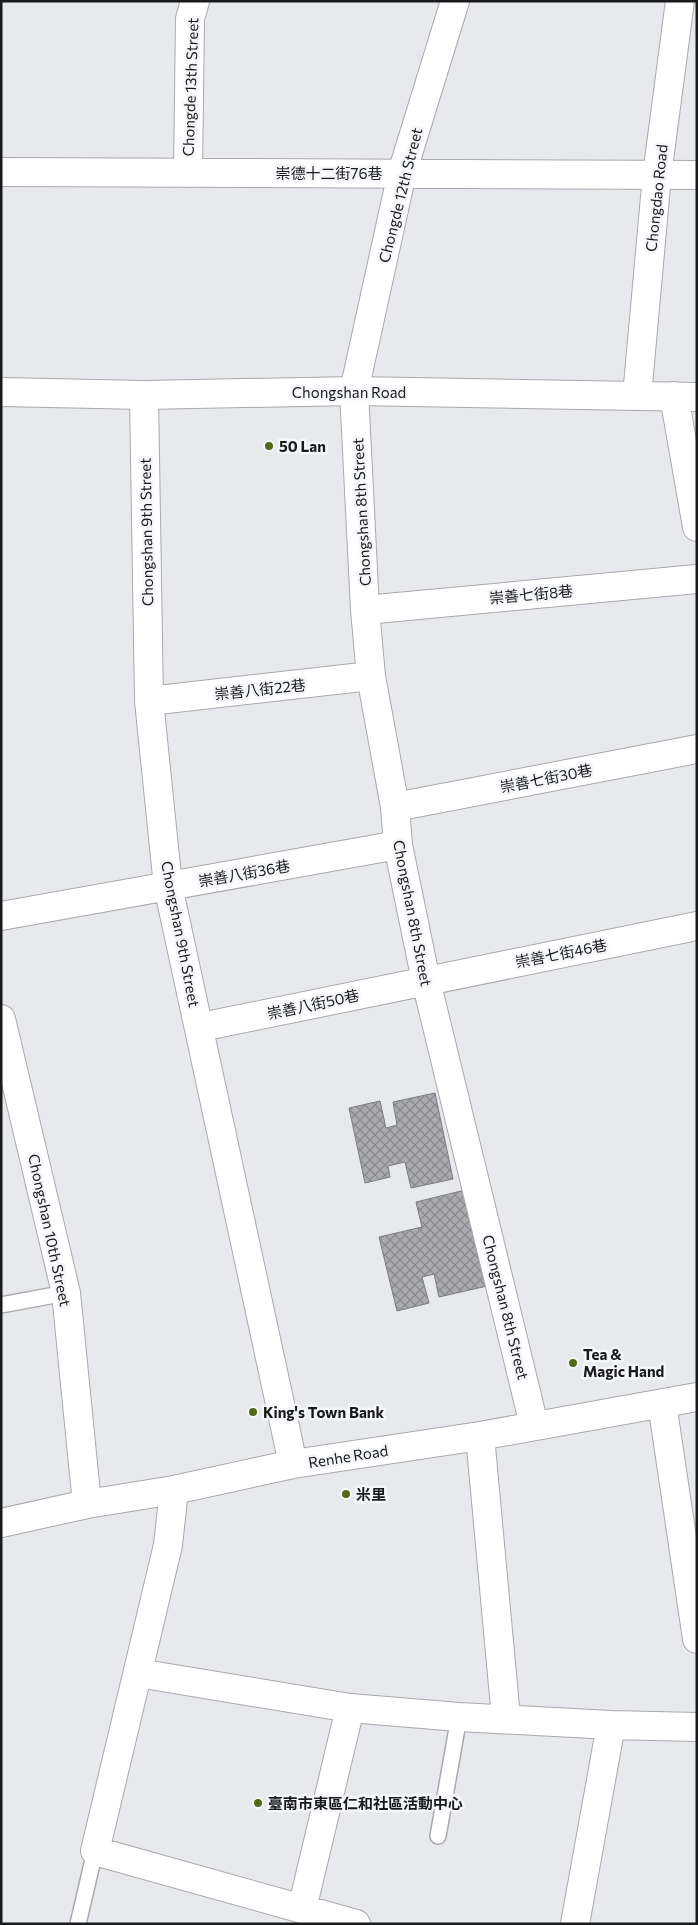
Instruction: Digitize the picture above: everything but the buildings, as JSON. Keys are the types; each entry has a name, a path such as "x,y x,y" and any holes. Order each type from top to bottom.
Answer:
{"street":[{"name":"Chongde 13th Street","path":"188,173 190,19 195,1"},
{"name":"Chongde 12th Street","path":"354,392 402,174 455,1"},
{"name":"Chongdao Road","path":"637,396 657,175 680,1"},
{"name":"崇德十二街76巷","path":"1,172 697,175"},
{"name":"Chongshan Road","path":"1,392 144,395 354,392 686,396"},
{"name":"Chongshan 8th Street","path":"354,392 371,676 394,807 398,845 426,981 534,1425"},
{"name":"Chongshan 9th Street","path":"144,395 149,701 168,886 293,1464"},
{"path":"686,396 697,527"},
{"name":"崇善七街8巷","path":"366,610 697,579"},
{"name":"崇善八街22巷","path":"149,701 371,676"},
{"name":"崇善七街30巷","path":"394,807 697,749"},
{"name":"崇善八街36巷","path":"1,916 398,845"},
{"name":"崇善七街46巷","path":"426,981 697,926"},
{"name":"崇善八街50巷","path":"200,1028 426,981"},
{"name":"Chongshan 10th Street","path":"1,1019 66,1293 87,1504"},
{"name":"Renhe Road","path":"1,1523 87,1504 174,1490 293,1464 480,1436 697,1397"},
{"path":"662,1403 697,1639"},
{"path":"480,1436 506,1718"},
{"path":"174,1490 168,1545 95,1851 356,1924"},
{"path":"138,1673 350,1708 460,1717 611,1725 697,1727"},
{"path":"302,1910 350,1708"},
{"path":"575,1924 611,1725"}],"lane":[{"path":"1,1305 66,1293"},
{"path":"438,1836 460,1717"},
{"path":"78,1924 95,1851"}],"place":[{"name":"50 Lan","path":"269,446"},
{"name":"Tea & Magic Hand","path":"573,1363"},
{"name":"King's Town Bank","path":"253,1412"},
{"name":"米里","path":"346,1494"},
{"name":"臺南市東區仁和社區活動中心","path":"258,1803"}]}
